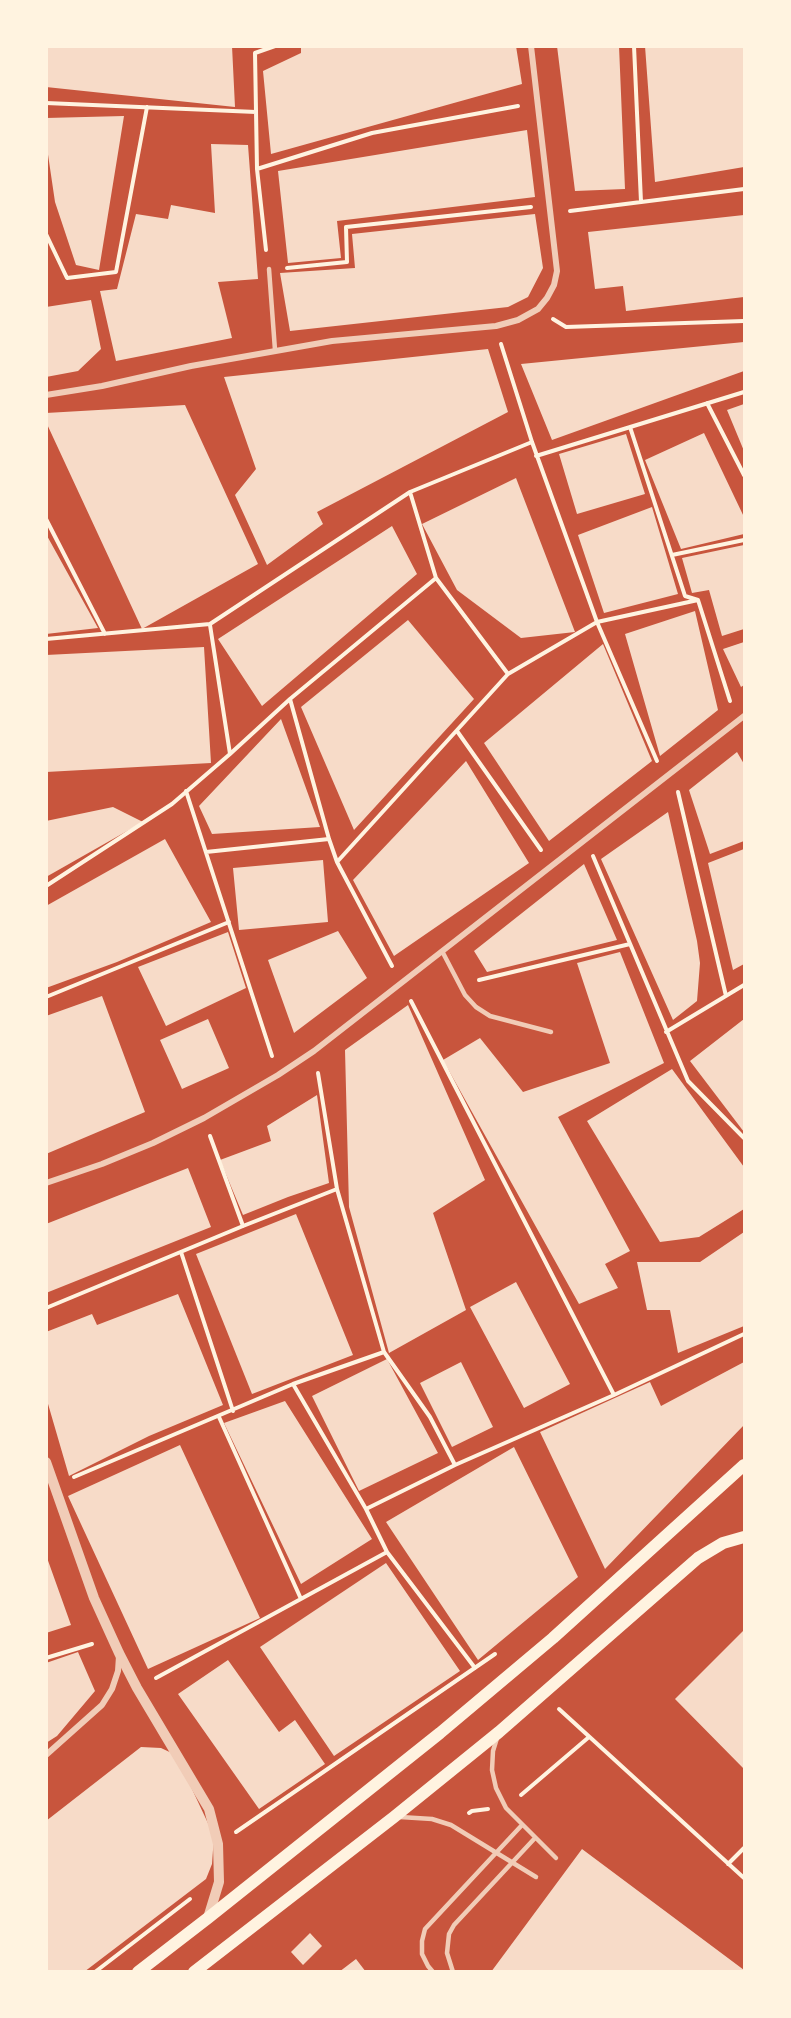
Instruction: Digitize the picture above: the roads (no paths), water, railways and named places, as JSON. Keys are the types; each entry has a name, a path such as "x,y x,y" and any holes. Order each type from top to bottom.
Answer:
{"main road":[{"path":"138,1971 208,1918 440,1732 553,1638 744,1465"},
{"path":"194,1971 394,1817 499,1732 698,1558 723,1543 744,1537"}],"street":[{"path":"46,395 102,386 275,350 365,337 496,326 518,320 538,309 548,298 557,271 531,46"},
{"path":"46,1184 153,1143 204,1118 314,1052 744,716"},
{"path":"46,1462 94,1598 119,1653 137,1688 209,1809 218,1844 219,1882 208,1918"},
{"path":"46,1755 102,1705 112,1689 118,1671 119,1653"}],"lane":[{"path":"269,269 275,350"},
{"path":"442,951 465,995 476,1007 490,1016 551,1032"},
{"path":"499,1732 492,1770 496,1788 506,1808 556,1858"},
{"path":"394,1817 413,1816 451,1825 536,1877"},
{"path":"433,1971 422,1954 425,1929 522,1825"},
{"path":"453,1971 447,1953 449,1934 454,1925 535,1838"}]}
